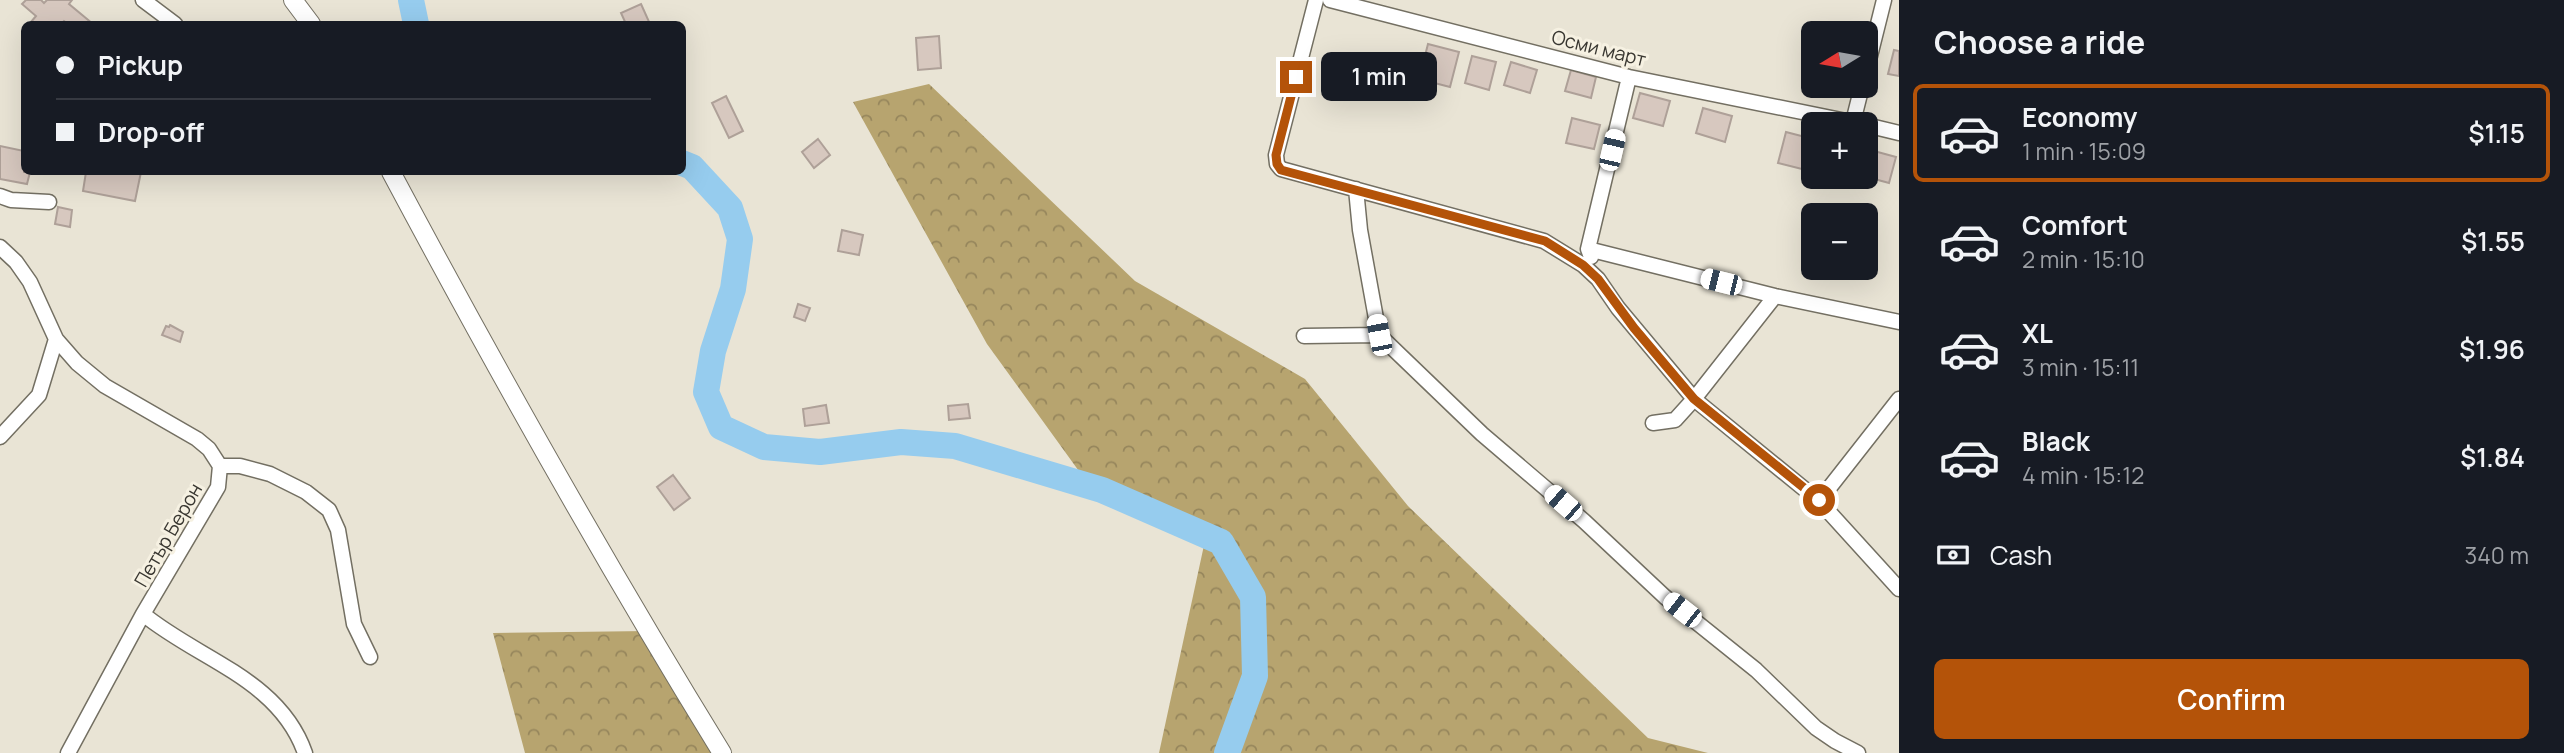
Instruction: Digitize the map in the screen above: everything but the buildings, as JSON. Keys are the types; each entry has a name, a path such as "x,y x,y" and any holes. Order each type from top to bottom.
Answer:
{"street":[{"path":"144,0 171,21"},
{"path":"293,0 309,21"},
{"path":"1316,0 1276,155 1281,170 1545,241 1583,265 1598,279 1634,328 1694,399 1819,500 1899,589"},
{"name":"Осми март","path":"1330,0 1629,77 1801,112"},
{"path":"1878,24 1884,0"},
{"path":"1598,279 1588,249 1629,77"},
{"name":"Осми март","path":"1878,128 1899,133"},
{"path":"393,175 476,332 671,670 722,753"},
{"path":"1356,189 1360,230 1379,335 1482,434 1584,521 1665,597 1756,670 1816,728 1858,753"},
{"path":"0,197 49,202"},
{"name":"Петър Берон","path":"0,247 16,262 30,282 56,339 76,363 105,386 197,439 209,449 220,466 218,487 68,753"},
{"path":"1588,249 1775,296 1899,321"},
{"path":"1653,423 1675,420 1775,296"},
{"path":"1304,336 1379,335"},
{"path":"0,437 39,395 56,339"},
{"path":"1819,500 1899,400"},
{"path":"220,466 240,466 270,474 306,492 329,510 338,530 354,624 370,657"},
{"path":"144,614 163,630 252,684 278,707 298,732 305,753"}],"green space":[{"path":"929,84 1135,281 1305,379 1408,506 1648,738 1708,753 1159,753 1206,536 1081,474 987,344 853,102"},
{"path":"648,631 723,753 525,753 493,633"}],"waterway":[{"path":"411,0 415,21"},
{"path":"686,165 692,167 730,208 740,239 733,289 713,351 706,392 721,427 764,447 820,452 901,442 955,446 1102,490 1221,542 1253,597 1255,676 1227,753"}],"route":[{"path":"1296,77 1276,155 1281,170 1545,241 1583,265 1598,279 1650,348 1694,399 1819,500"}]}
